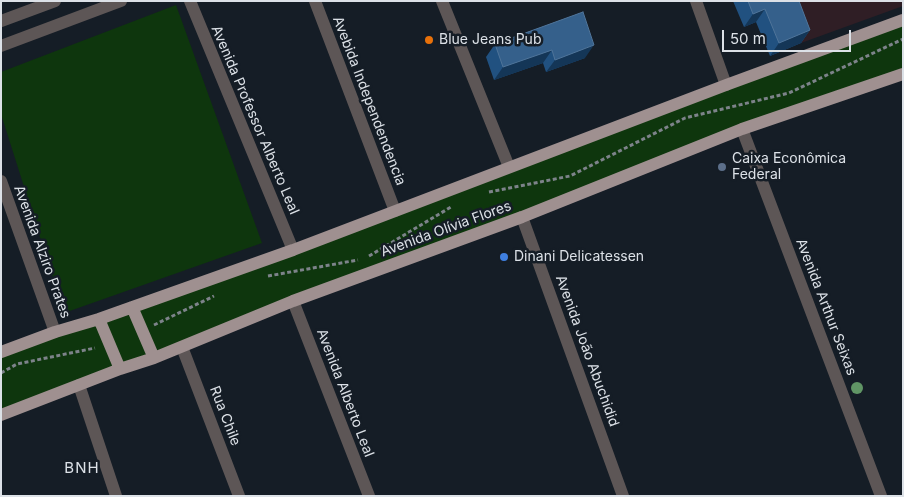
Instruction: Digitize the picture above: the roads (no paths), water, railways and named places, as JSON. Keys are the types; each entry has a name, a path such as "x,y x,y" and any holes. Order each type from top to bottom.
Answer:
{"main road":[{"path":"1,352 293,250 726,85 903,20"},
{"name":"Avenida Olívia Flores","path":"1,415 120,369 154,358 293,301 522,217 742,129 903,74"},
{"path":"132,307 154,358"},
{"path":"99,319 120,369"}],"street":[{"path":"1,21 55,1"},
{"path":"1,46 121,1"},
{"name":"Avenida Professor Alberto Leal","path":"190,1 293,250"},
{"name":"Avebida Independendencia","path":"315,1 395,211"},
{"path":"442,1 509,167"},
{"path":"696,1 726,85"},
{"name":"Avenida Arthur Seixas","path":"742,129 881,496"},
{"name":"Avenida Alziro Prates","path":"1,181 55,332"},
{"name":"Avenida João Abuchidid","path":"522,217 623,496"},
{"name":"Avenida Alberto Leal","path":"293,301 369,496"},
{"name":"Rua Chile","path":"182,347 239,496"},
{"path":"79,385 116,496"}],"place":[{"name":"Blue Jeans Pub","path":"429,40"},
{"name":"Caixa Econômica Federal","path":"722,167"},
{"name":"Dinani Delicatessen","path":"504,257"}],"district":[{"name":"BNH","path":"82,468"}]}
